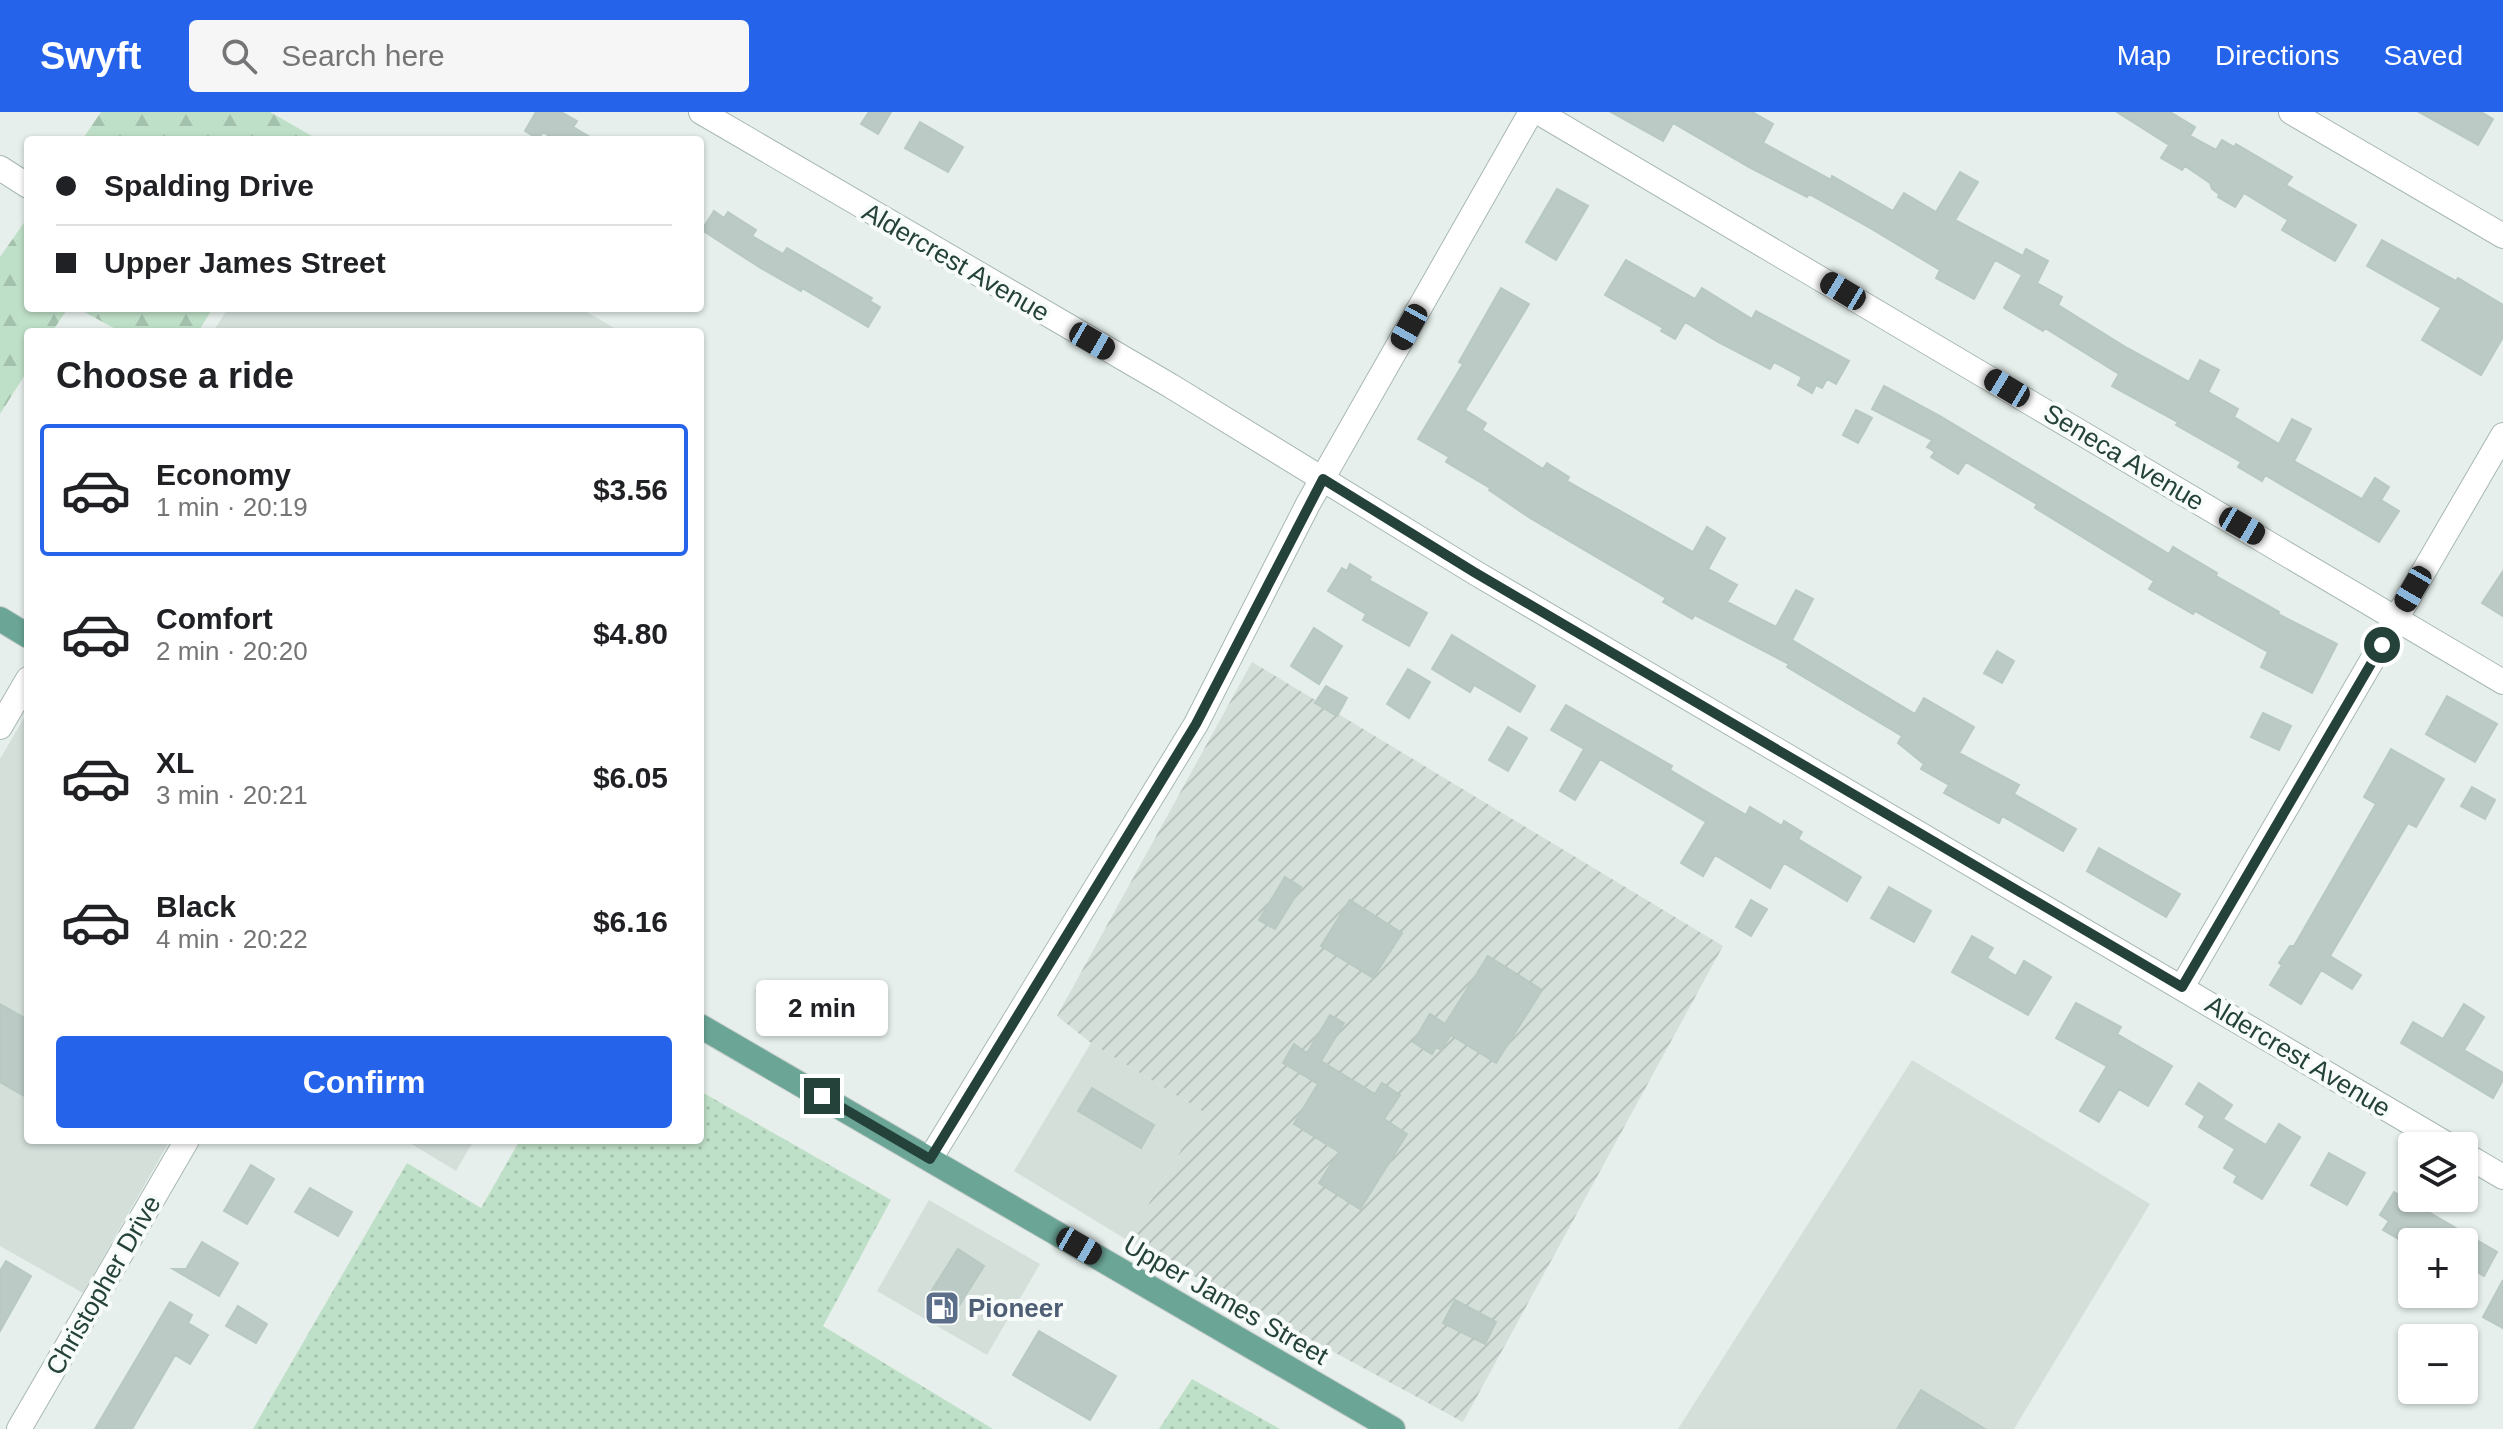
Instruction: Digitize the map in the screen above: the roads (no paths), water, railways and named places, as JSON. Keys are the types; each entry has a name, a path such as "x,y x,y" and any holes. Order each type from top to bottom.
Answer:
{"main road":[{"path":"0,619 24,634"},
{"name":"Upper James Street","path":"704,1028 1393,1429"}],"street":[{"name":"Aldercrest Avenue","path":"701,112 1171,386 1474,572 2426,1132"},
{"path":"930,1159 1196,724 1323,479 1531,112"},
{"name":"Seneca Avenue","path":"1538,112 2503,682"},
{"path":"2291,112 2503,236"},
{"path":"0,168 24,183"},
{"path":"2182,987 2503,435"},
{"path":"0,727 24,686"},
{"name":"Christopher Drive","path":"19,1429 185,1144"},
{"path":"2478,1162 2503,1177"}],"place":[{"name":"Pioneer","path":"942,1308"}]}
